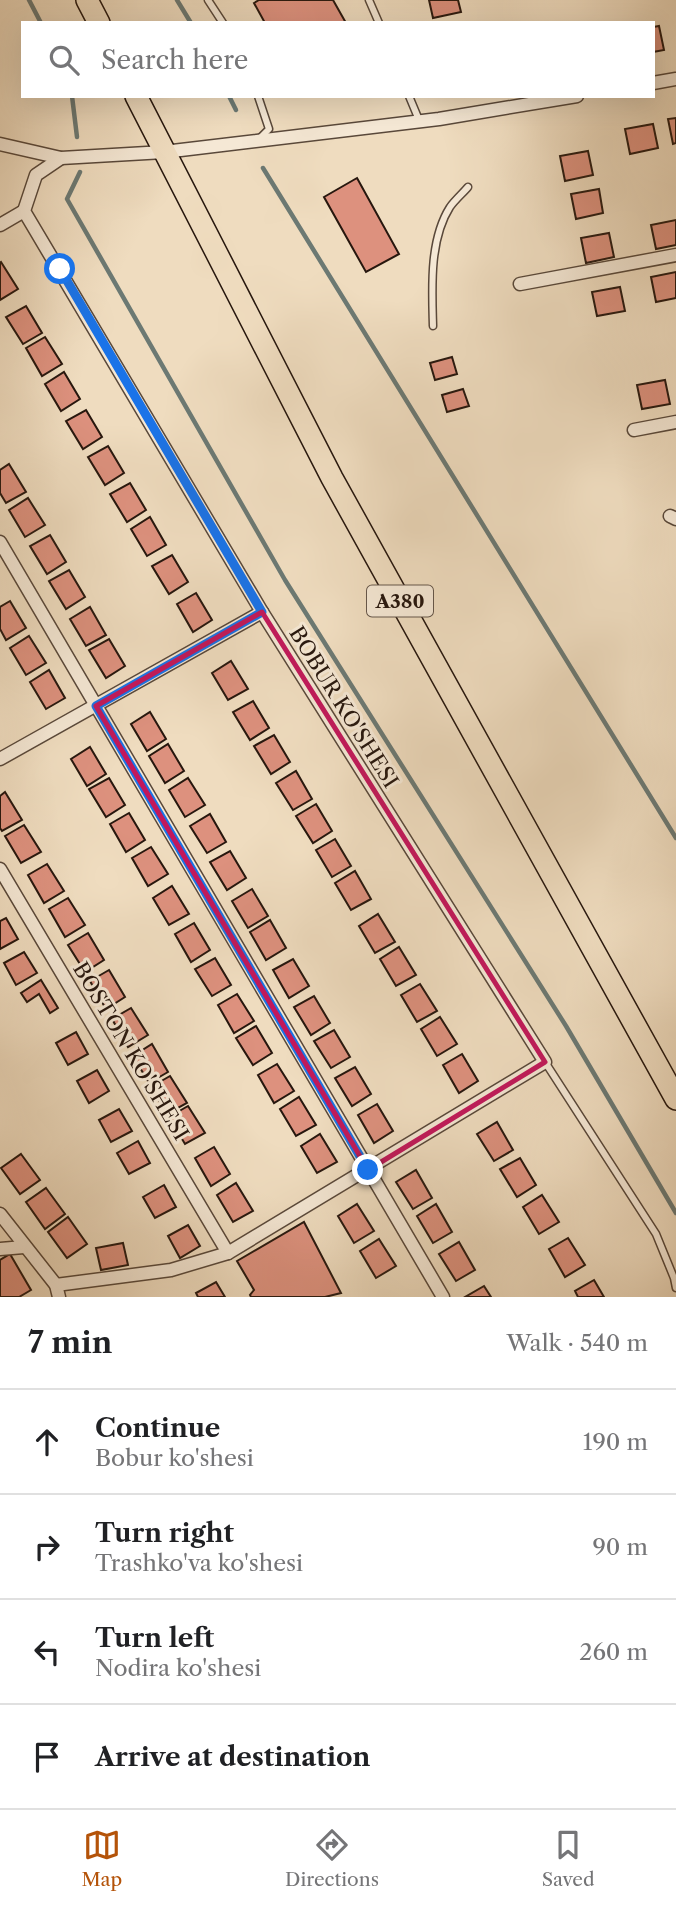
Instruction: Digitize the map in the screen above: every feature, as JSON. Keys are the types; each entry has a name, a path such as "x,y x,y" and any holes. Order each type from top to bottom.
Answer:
{"highway":[{"path":"87,0 98,21"},
{"name":"A380","path":"137,98 332,478 676,1099"}],"street":[{"path":"655,83 676,79"},
{"path":"0,144 61,158 164,152 420,122 565,98"},
{"path":"0,225 24,211 36,175 61,158"},
{"name":"BOBUR KO'SHESI","path":"24,211 262,612 545,1062"},
{"path":"520,284 676,255"},
{"path":"634,430 676,422"},
{"path":"0,542 443,1297"},
{"path":"0,759 262,612"},
{"name":"BOSTON KO'SHESI","path":"0,869 228,1253"},
{"path":"0,1214 57,1291 171,1270 228,1253 545,1062"},
{"path":"0,1250 24,1247"}],"lane":[{"path":"208,0 222,21"},
{"path":"369,0 378,21"},
{"path":"258,141 269,129 259,98"},
{"path":"410,98 420,122"},
{"path":"433,326 438,237 450,207 468,187"},
{"path":"545,1062 656,1234 676,1288"}],"highlighted area":[{"path":"262,612 545,1062 368,1170 96,706"}],"building":[{"path":"259,0 333,0 345,21 264,21 254,3"},
{"path":"429,0 458,0 461,12 433,18"},
{"path":"659,26 664,50 655,52 655,27"},
{"path":"676,118 676,143 673,144 668,119"},
{"path":"653,124 658,148 630,154 625,129"},
{"path":"588,151 593,175 565,181 560,156"},
{"path":"357,178 399,254 366,272 324,197"},
{"path":"599,189 603,213 576,219 571,194"},
{"path":"676,220 676,245 656,249 651,225"},
{"path":"609,233 614,257 586,263 581,238"},
{"path":"0,263 18,289 0,300"},
{"path":"676,272 676,298 656,302 651,277"},
{"path":"620,287 625,311 597,316 592,292"},
{"path":"26,306 42,333 23,344 6,317"},
{"path":"45,337 62,364 42,376 26,348"},
{"path":"452,357 457,374 435,380 430,363"},
{"path":"64,372 80,399 61,411 45,384"},
{"path":"665,380 670,404 642,409 637,385"},
{"path":"463,389 469,406 447,412 442,395"},
{"path":"86,410 102,437 83,449 66,421"},
{"path":"108,446 124,473 105,485 88,457"},
{"path":"9,464 26,492 6,503 0,493 0,470"},
{"path":"130,483 146,510 127,522 110,494"},
{"path":"28,498 45,525 25,537 9,510"},
{"path":"150,517 166,545 147,556 131,529"},
{"path":"50,535 66,562 47,574 30,546"},
{"path":"172,555 188,582 169,594 152,566"},
{"path":"69,570 85,597 66,609 49,581"},
{"path":"196,593 212,620 193,632 177,604"},
{"path":"10,601 26,628 6,640 0,629 0,607"},
{"path":"90,607 106,635 86,646 70,619"},
{"path":"29,636 46,663 26,675 10,648"},
{"path":"109,639 125,666 106,678 89,650"},
{"path":"231,661 248,689 228,700 212,673"},
{"path":"49,670 65,698 46,709 30,682"},
{"path":"253,701 269,728 250,740 233,712"},
{"path":"150,712 166,739 147,751 131,724"},
{"path":"274,735 290,762 271,774 254,746"},
{"path":"168,744 184,771 165,783 149,756"},
{"path":"90,747 106,774 87,786 71,759"},
{"path":"296,771 312,799 293,810 276,783"},
{"path":"109,778 125,805 106,817 89,789"},
{"path":"188,778 205,805 185,817 169,790"},
{"path":"5,792 22,820 2,831 0,796"},
{"path":"316,804 332,831 313,843 296,816"},
{"path":"129,813 145,840 126,852 110,824"},
{"path":"210,814 226,842 207,853 190,826"},
{"path":"24,825 41,852 21,863 5,836"},
{"path":"335,839 351,866 332,877 316,850"},
{"path":"151,847 168,874 148,886 132,858"},
{"path":"230,851 246,878 227,890 210,862"},
{"path":"47,864 64,891 44,903 28,875"},
{"path":"355,871 371,899 351,910 335,883"},
{"path":"172,886 189,914 169,925 153,898"},
{"path":"252,889 268,916 248,928 232,901"},
{"path":"68,898 85,925 65,937 49,909"},
{"path":"378,914 395,942 375,953 359,926"},
{"path":"6,918 18,939 0,949 0,921"},
{"path":"270,920 286,948 266,960 250,932"},
{"path":"194,923 210,950 191,962 175,934"},
{"path":"88,933 104,960 85,972 68,945"},
{"path":"399,947 416,975 396,986 380,959"},
{"path":"24,952 37,973 16,985 4,963"},
{"path":"215,958 231,985 212,996 195,969"},
{"path":"293,959 309,986 289,998 273,970"},
{"path":"109,970 125,997 106,1009 90,981"},
{"path":"41,980 58,1008 50,1013 39,994 27,1002 21,993"},
{"path":"420,984 437,1011 417,1022 401,995"},
{"path":"237,994 254,1021 234,1033 218,1005"},
{"path":"314,996 330,1023 311,1035 294,1007"},
{"path":"131,1008 148,1035 128,1047 112,1019"},
{"path":"440,1017 457,1044 437,1056 421,1029"},
{"path":"256,1026 272,1053 253,1065 236,1038"},
{"path":"334,1030 350,1057 331,1068 314,1041"},
{"path":"76,1032 88,1054 68,1065 56,1043"},
{"path":"152,1044 168,1072 149,1083 133,1056"},
{"path":"462,1054 478,1081 459,1093 443,1065"},
{"path":"277,1064 294,1091 274,1103 258,1075"},
{"path":"355,1067 371,1094 352,1106 335,1078"},
{"path":"97,1070 109,1091 89,1103 77,1081"},
{"path":"170,1076 187,1103 167,1114 151,1087"},
{"path":"299,1097 316,1125 296,1136 280,1109"},
{"path":"377,1104 393,1131 374,1143 358,1115"},
{"path":"188,1106 205,1133 185,1144 169,1117"},
{"path":"119,1109 132,1131 111,1142 99,1120"},
{"path":"497,1122 513,1150 494,1161 477,1134"},
{"path":"320,1134 337,1162 317,1173 301,1146"},
{"path":"138,1141 150,1163 129,1174 117,1153"},
{"path":"214,1147 230,1174 211,1186 195,1158"},
{"path":"21,1154 40,1180 20,1194 1,1168"},
{"path":"520,1158 536,1185 517,1197 500,1169"},
{"path":"416,1170 432,1198 413,1209 396,1182"},
{"path":"236,1183 253,1211 233,1222 217,1195"},
{"path":"164,1185 176,1207 155,1218 143,1197"},
{"path":"46,1188 65,1214 45,1229 26,1202"},
{"path":"542,1195 559,1222 539,1234 523,1207"},
{"path":"357,1204 374,1231 354,1243 338,1216"},
{"path":"436,1204 452,1232 433,1243 417,1216"},
{"path":"68,1217 87,1244 67,1258 48,1232"},
{"path":"304,1222 341,1293 325,1297 251,1297 254,1290 237,1261"},
{"path":"188,1225 200,1246 180,1258 168,1236"},
{"path":"568,1238 585,1265 565,1277 549,1249"},
{"path":"379,1239 396,1266 376,1278 360,1251"},
{"path":"459,1242 475,1270 456,1281 439,1254"},
{"path":"123,1243 128,1265 101,1270 96,1248"},
{"path":"10,1254 31,1290 19,1297 0,1297 0,1260"},
{"path":"594,1280 604,1297 578,1297 575,1291"},
{"path":"216,1282 225,1297 198,1297 196,1293"},
{"path":"484,1286 491,1297 465,1297"}],"waterway":[{"path":"29,0 40,21"},
{"path":"177,0 190,21"},
{"path":"72,98 77,137"},
{"path":"230,98 236,110"},
{"path":"263,168 676,838"},
{"path":"80,172 67,199 285,580 566,1026 676,1213"}],"route":[{"path":"60,269 262,612 96,706 368,1170"}]}
